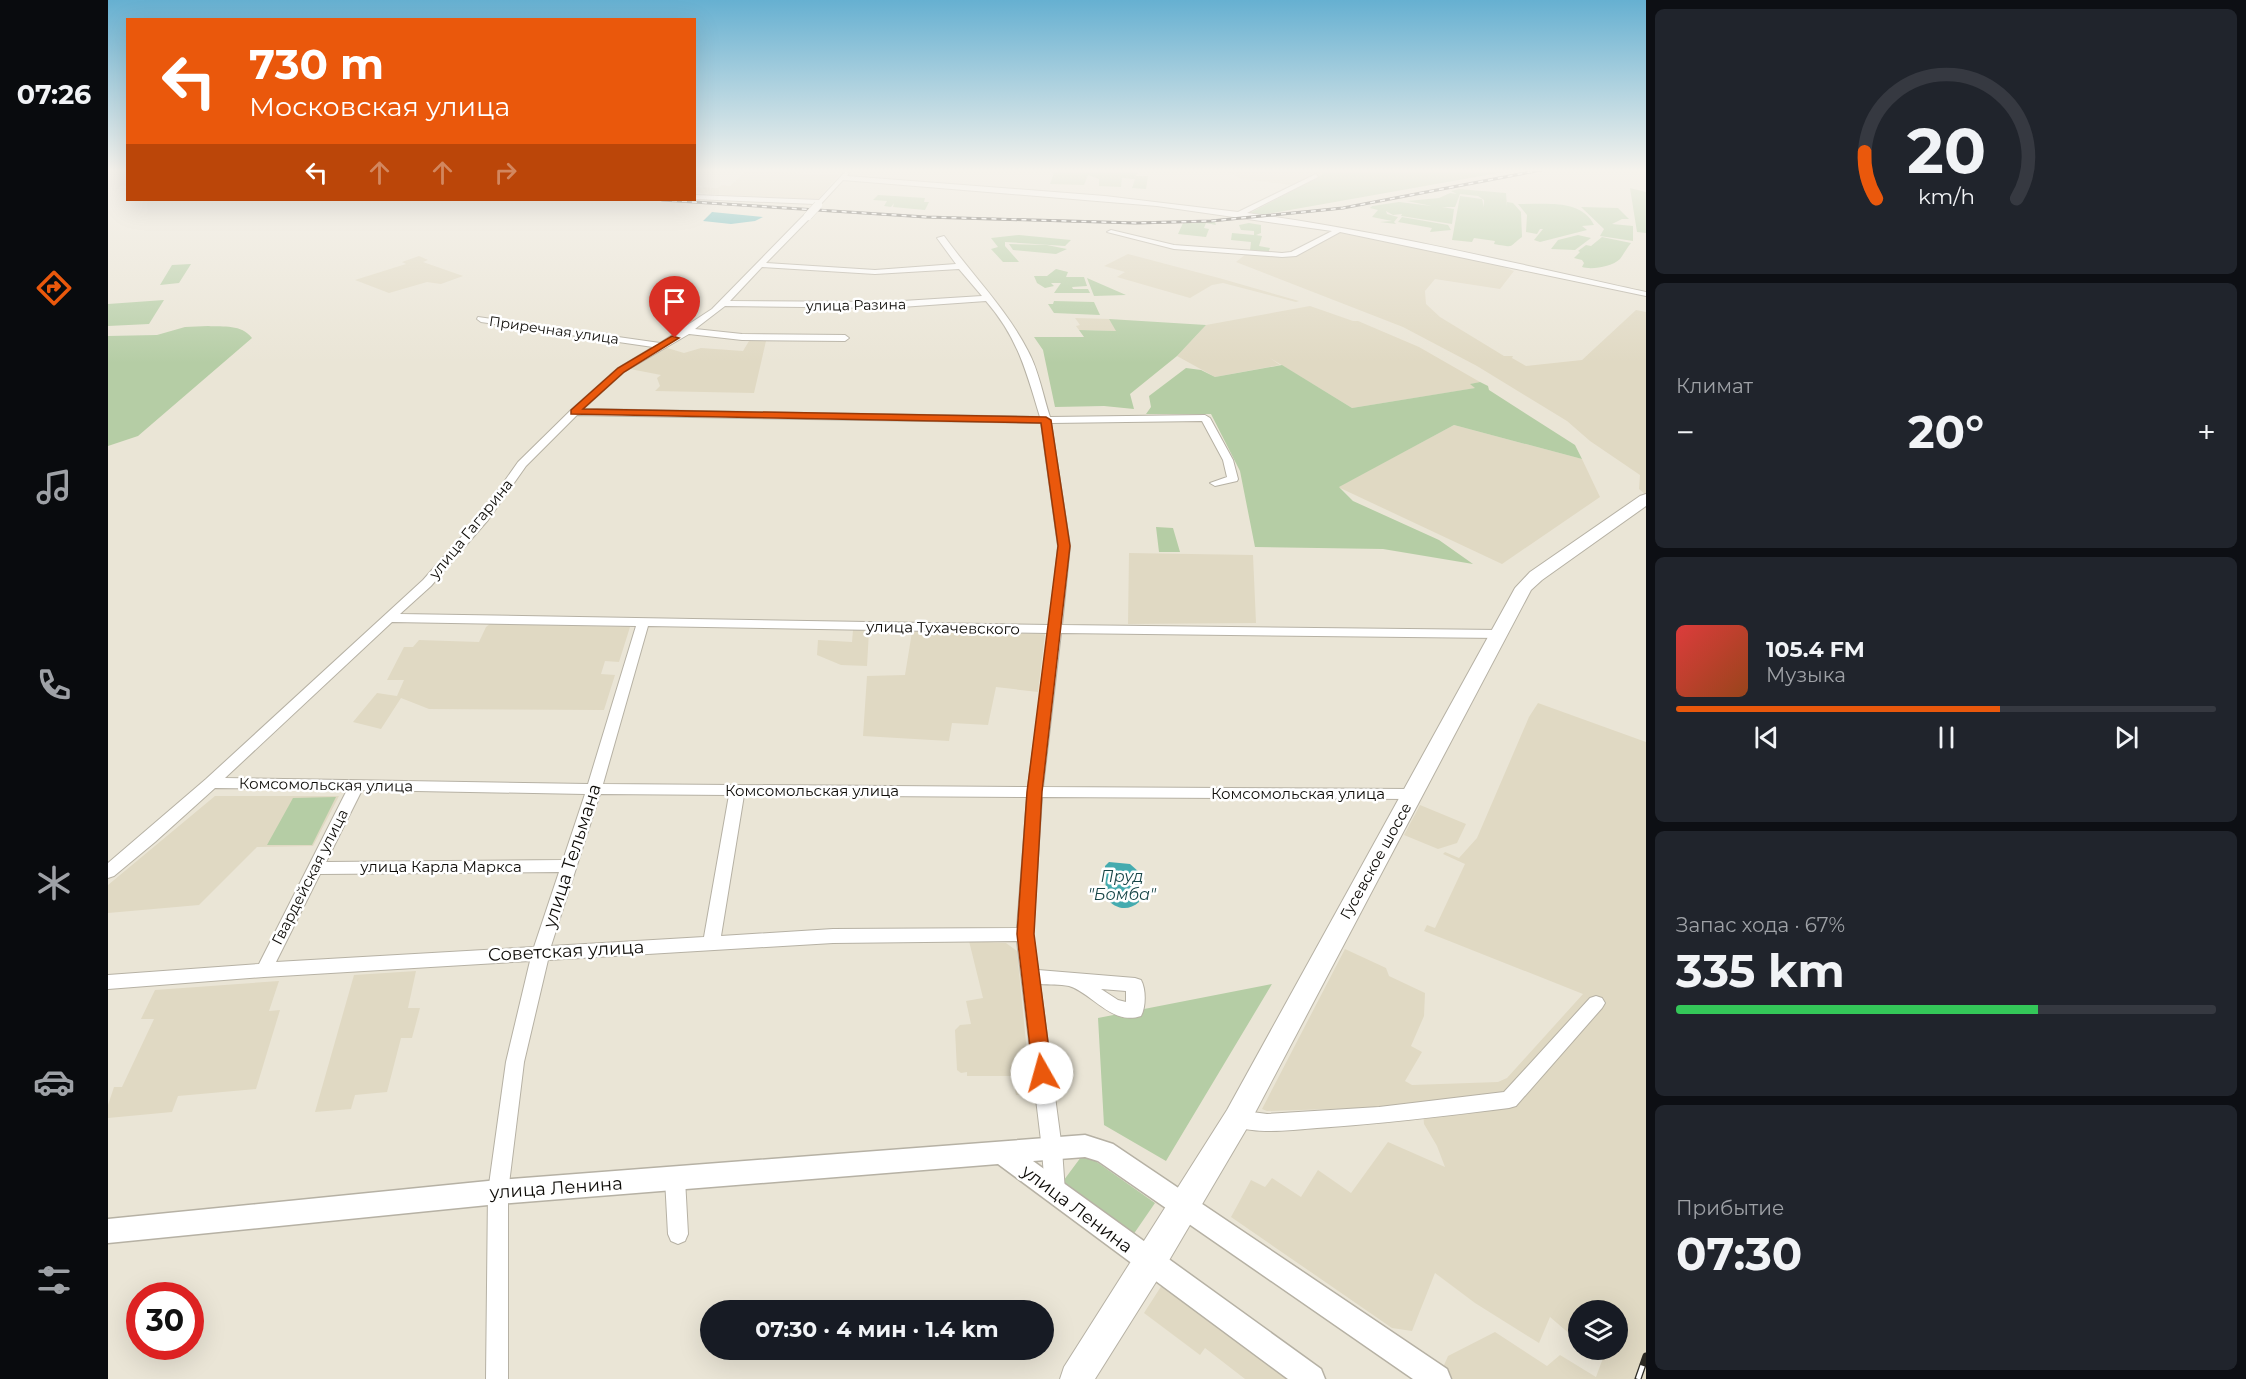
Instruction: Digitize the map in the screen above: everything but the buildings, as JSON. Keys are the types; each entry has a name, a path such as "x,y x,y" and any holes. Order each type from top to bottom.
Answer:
{"highway":[{"name":"Гусевское шоссе","path":"1076,1379 1150,1263 1236,1119 1524,588 1536,576 1646,499"}],"main road":[{"name":"улица Ленина","path":"108,1231 498,1192 1085,1146 1105,1152 1437,1379"},
{"name":"улица Ленина","path":"1004,1154 1311,1379"}],"street":[{"name":"улица Гагарина","path":"108,872 211,783 442,567 484,518 522,464 574,412 621,370 706,318 790,234"},
{"path":"1121,234 1174,247 1282,255 1293,254 1331,234"},
{"path":"1360,234 1646,294"},
{"path":"941,238 1011,326 1025,353 1046,420 1064,546 1035,792 1025,934 1052,1149 1054,1192"},
{"path":"760,265 875,272 961,266"},
{"name":"улица Разина","path":"723,303 887,305 989,298"},
{"name":"Приречная улица","path":"481,319 663,346"},
{"path":"687,331 742,337 845,338"},
{"path":"574,412 1046,420 1205,417 1228,460 1233,478 1215,483"},
{"name":"улица Тухачевского","path":"387,618 1499,634"},
{"name":"улица Тельмана","path":"496,1379 498,1192 515,1062 541,952 567,866 594,789 643,622"},
{"name":"Комсомольская улица","path":"211,783 594,789 1412,794"},
{"name":"Гвардейская улица","path":"264,969 357,785"},
{"path":"711,943 737,790"},
{"name":"улица Карла Маркса","path":"315,868 567,866"},
{"name":"Советская улица","path":"108,982 264,969 833,936 1025,934"},
{"path":"1031,976 1074,980"},
{"path":"1236,1119 1267,1123 1379,1116 1509,1100 1596,1003"},
{"path":"675,1179 678,1233"}],"shaded area":[{"path":"1335,234 1351,234 1495,264 1514,271 1500,289 1435,279 1425,291 1426,304 1440,317 1504,356 1513,356 1512,358 1526,366 1582,360 1636,310 1646,312 1646,495 1639,489 1640,475 1590,441 1567,421 1477,366 1403,327 1236,262 1246,254 1289,257"},
{"path":"1128,254 1299,301 1223,283 1212,285 1190,298 1117,277 1125,272 1104,266"},
{"path":"419,256 428,260 423,262 463,276 441,284 427,282 389,293 355,280 406,264 402,262"},
{"path":"1310,306 1358,321 1419,347 1480,382 1471,384 1476,388 1352,408 1270,358 1280,365 1215,377 1177,356 1206,325"},
{"path":"1075,318 1109,319 1117,331 1079,330 1076,326 1080,325"},
{"path":"749,341 766,341 754,393 655,391 660,386 657,378 661,375 630,369 664,347 684,353 701,348 743,351"},
{"path":"1454,425 1582,459 1600,497 1502,564 1338,487"},
{"path":"1129,553 1253,555 1256,623 1128,624"},
{"path":"490,624 630,627 619,662 605,661 601,674 615,675 604,710 429,709 401,698 381,729 353,722 377,693 397,696 404,680 387,680 404,647 413,647 419,640 479,642 486,627"},
{"path":"853,630 869,631 867,666 841,665 817,655 818,640 852,642"},
{"path":"912,632 1045,634 1038,692 996,687 988,725 952,723 949,741 863,736 867,676 905,675"},
{"path":"1538,703 1646,742 1646,1379 1438,1379 1448,1356 1495,1332 1547,1366 1560,1355 1596,1377 1602,1360 1628,1360 1628,1300 1568,1300 1568,1332 1550,1317 1539,1343 1475,1303 1435,1273 1412,1331 1392,1328 1231,1217 1251,1180 1265,1187 1272,1178 1301,1197 1318,1170 1351,1193 1388,1142 1445,1167 1437,1146 1424,1124 1423,1112 1393,1107 1267,1111 1262,1109 1345,949 1386,968 1389,976 1425,993 1424,1016 1411,1046 1422,1052 1405,1081 1412,1085 1498,1082 1507,1078 1583,994 1424,931 1427,925 1435,928 1465,864 1443,854 1445,852 1459,858 1477,838 1529,717"},
{"path":"215,796 339,796 313,846 257,847 199,905 108,913 108,885"},
{"path":"1420,805 1466,824 1457,843 1438,849 1404,835"},
{"path":"969,941 1006,943 1017,951 1027,1053 1034,1094 1016,1095 1013,1076 967,1076 967,1072 961,1073 957,1070 955,1030 960,1025 971,1024 966,1001 983,998"},
{"path":"416,971 408,1008 420,1008 412,1038 401,1038 387,1092 355,1095 351,1109 315,1112 354,975"},
{"path":"279,981 269,1011 280,1010 256,1089 178,1096 172,1112 108,1118 108,1105 114,1087 122,1087 154,1019 141,1019 155,990"},
{"path":"1162,1285 1297,1379 1245,1379 1205,1348 1200,1355 1144,1313"}],"green space":[{"path":"1181,234 1207,234 1206,237"},
{"path":"1232,234 1262,236 1259,246 1270,248 1268,253 1250,251 1251,242 1231,240"},
{"path":"1453,234 1522,234 1522,237 1509,246 1474,238 1472,242 1452,240"},
{"path":"1539,234 1570,234 1540,242 1534,240"},
{"path":"1633,234 1633,241 1600,236"},
{"path":"1019,235 1071,240 1065,246 1005,242 1005,246 1019,262 1003,262 991,249 998,247 991,238"},
{"path":"1578,235 1591,238 1575,250 1551,249 1558,240"},
{"path":"1602,237 1631,243 1620,259 1612,264 1596,268 1582,267 1584,263 1582,260 1574,258 1580,252 1578,251 1586,245 1591,246"},
{"path":"1009,244 1047,245 1067,249 1056,254 1013,250"},
{"path":"191,264 179,283 160,285 172,265"},
{"path":"1056,269 1068,272 1066,277 1084,277 1087,286 1072,287 1073,289 1088,289 1090,293 1054,293 1061,283 1051,283 1054,286 1045,288 1037,283 1034,276 1047,276"},
{"path":"1087,278 1126,295 1094,296"},
{"path":"164,300 149,324 108,326 108,304"},
{"path":"1054,301 1094,302 1100,315 1054,313 1048,304 1053,304"},
{"path":"1109,319 1206,325 1177,356 1130,394 1134,409 1104,406 1055,407 1043,350 1034,337 1084,337 1079,330 1116,331"},
{"path":"185,327 237,328 252,338 138,436 108,446 108,336 157,335"},
{"path":"1282,365 1352,408 1475,388 1470,384 1480,382 1575,445 1582,459 1454,425 1339,487 1353,501 1439,540 1473,564 1383,549 1255,547 1240,471 1211,414 1146,414 1151,407 1149,396 1186,368 1201,370 1215,377"},
{"path":"1156,527 1173,528 1180,552 1159,552"},
{"path":"336,797 312,845 267,845 293,798"},
{"path":"1272,984 1166,1161 1104,1125 1098,1018"},
{"path":"1084,1153 1155,1203 1133,1235 1061,1184"}],"water":[{"name":"Пруд \"Бомба\"","path":"1109,862 1130,864 1139,872 1139,902 1135,905 1126,908 1117,907 1106,898 1105,866"}],"railway":[{"path":"1638,1379 1646,1356"}],"route":[{"path":"675,338 621,370 574,412 1046,420 1064,546 1035,792 1025,934 1042,1073"}]}
